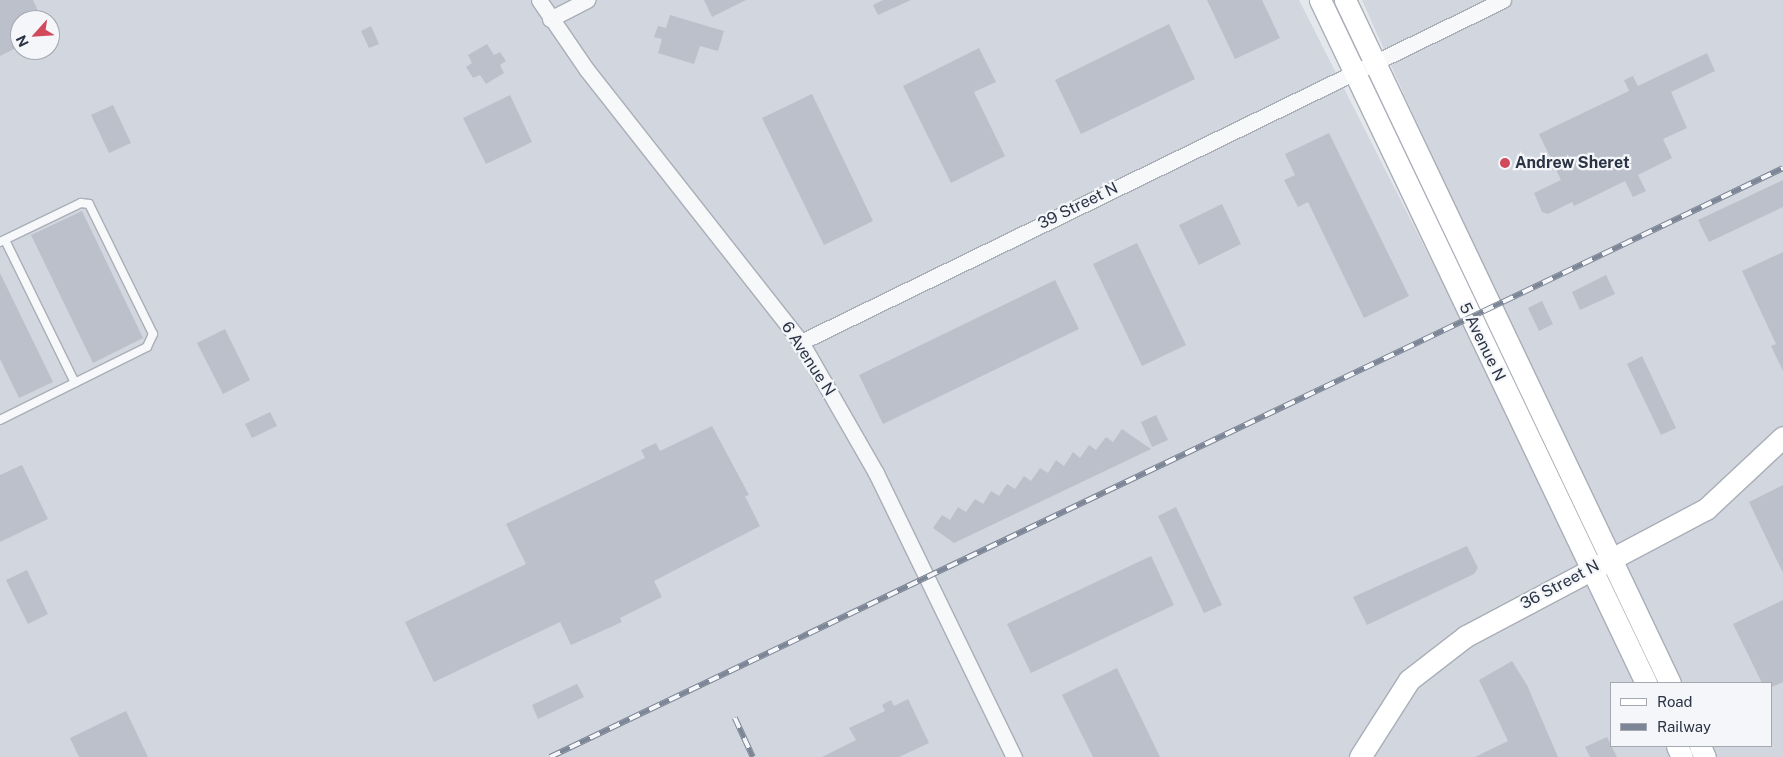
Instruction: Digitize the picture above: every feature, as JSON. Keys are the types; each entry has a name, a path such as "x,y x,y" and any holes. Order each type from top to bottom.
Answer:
{"main road":[{"name":"5 Avenue N","path":"1320,0 1646,682"},
{"name":"5 Avenue N","path":"1345,0 1670,682"},
{"name":"36 Street N","path":"1360,757 1409,680 1466,636 1591,568 1706,509 1783,437"}],"street":[{"name":"6 Avenue N","path":"539,0 550,19 801,342 876,473 1014,757"},
{"path":"550,19 587,0"},
{"path":"1375,62 1503,0"},
{"name":"39 Street N","path":"801,342 1375,62"}],"lane":[{"path":"0,420 75,383 153,342 153,334 94,210 81,203 2,241 75,383"}],"shaded area":[{"path":"0,0 1299,0 1645,682 1610,682 1610,747 1677,747 1682,757 0,757"},
{"path":"1362,0 1783,0 1783,757 1709,757 1704,747 1773,747 1773,682 1672,682 1610,558"}],"building":[{"path":"0,0 33,0 38,10 10,10 10,51 0,56"},
{"path":"704,0 746,0 712,17"},
{"path":"883,0 911,0 878,15 873,5"},
{"path":"1207,0 1262,0 1280,38 1235,59"},
{"path":"670,15 724,31 718,51 700,46 694,64 658,53 662,39 654,37 658,26 666,28"},
{"path":"1169,24 1195,79 1081,134 1055,80"},
{"path":"371,26 379,44 369,48 361,31"},
{"path":"487,44 494,55 500,52 506,61 500,65 504,73 486,84 480,75 473,78 466,67 472,63 468,55"},
{"path":"979,48 996,82 974,92 1005,156 951,183 903,86"},
{"path":"1707,53 1715,71 1671,92 1687,128 1663,139 1672,158 1638,175 1646,191 1633,197 1625,181 1574,206 1572,202 1548,214 1542,212 1534,193 1561,180 1539,134 1629,91 1624,80 1633,76 1638,86"},
{"path":"812,94 873,221 824,245 762,118"},
{"path":"510,95 532,142 486,164 463,118"},
{"path":"113,105 131,143 109,153 91,115"},
{"path":"1329,133 1409,296 1364,318 1308,202 1298,207 1284,180 1295,175 1285,154"},
{"path":"1783,180 1783,207 1709,242 1698,220"},
{"path":"1222,204 1241,244 1199,265 1179,225"},
{"path":"82,211 143,338 93,363 31,235"},
{"path":"1137,243 1186,345 1142,366 1093,264"},
{"path":"1783,252 1783,371 1771,346 1776,344 1742,271"},
{"path":"0,273 53,382 19,398 0,359"},
{"path":"1606,275 1615,294 1580,310 1572,292"},
{"path":"1055,280 1079,329 883,424 859,375"},
{"path":"1542,301 1553,324 1539,331 1528,308"},
{"path":"225,329 250,380 223,394 197,343"},
{"path":"1642,356 1676,428 1661,435 1627,364"},
{"path":"270,412 277,426 252,438 245,424"},
{"path":"1156,415 1168,440 1152,447 1141,422"},
{"path":"712,426 749,495 745,496 760,526 654,581 662,597 620,618 622,622 571,645 560,622 434,682 405,622 526,564 506,524 645,458 641,450 656,443 660,451"},
{"path":"1122,429 1151,449 954,543 933,528 942,515 950,520 958,507 966,512 975,499 983,504 991,491 999,496 1007,484 1015,489 1024,476 1031,481 1040,468 1048,473 1056,460 1064,466 1073,452 1080,458 1089,445 1096,450 1106,437 1113,442"},
{"path":"22,465 48,519 0,542 0,475"},
{"path":"1783,485 1783,573 1749,502"},
{"path":"1176,507 1222,605 1204,613 1158,516"},
{"path":"1467,546 1478,568 1474,574 1367,625 1353,597"},
{"path":"1151,556 1174,605 1031,673 1007,624"},
{"path":"27,570 48,614 28,624 6,580"},
{"path":"1783,600 1783,682 1773,687 1773,682 1762,682 1733,624"},
{"path":"1512,661 1527,685 1558,757 1475,757 1508,741 1479,680"},
{"path":"1117,668 1160,757 1093,757 1062,695"},
{"path":"577,684 584,697 538,719 532,705"},
{"path":"908,699 929,743 899,757 822,757 856,740 849,728 885,711 882,705 891,700 894,706"},
{"path":"126,711 148,757 79,757 70,738"},
{"path":"1607,737 1610,747 1612,747 1617,757 1590,757 1585,747"}],"railway":[{"path":"550,757 1783,168"},
{"path":"735,718 753,757"}],"place":[{"name":"Andrew Sheret","path":"1505,163"}]}
